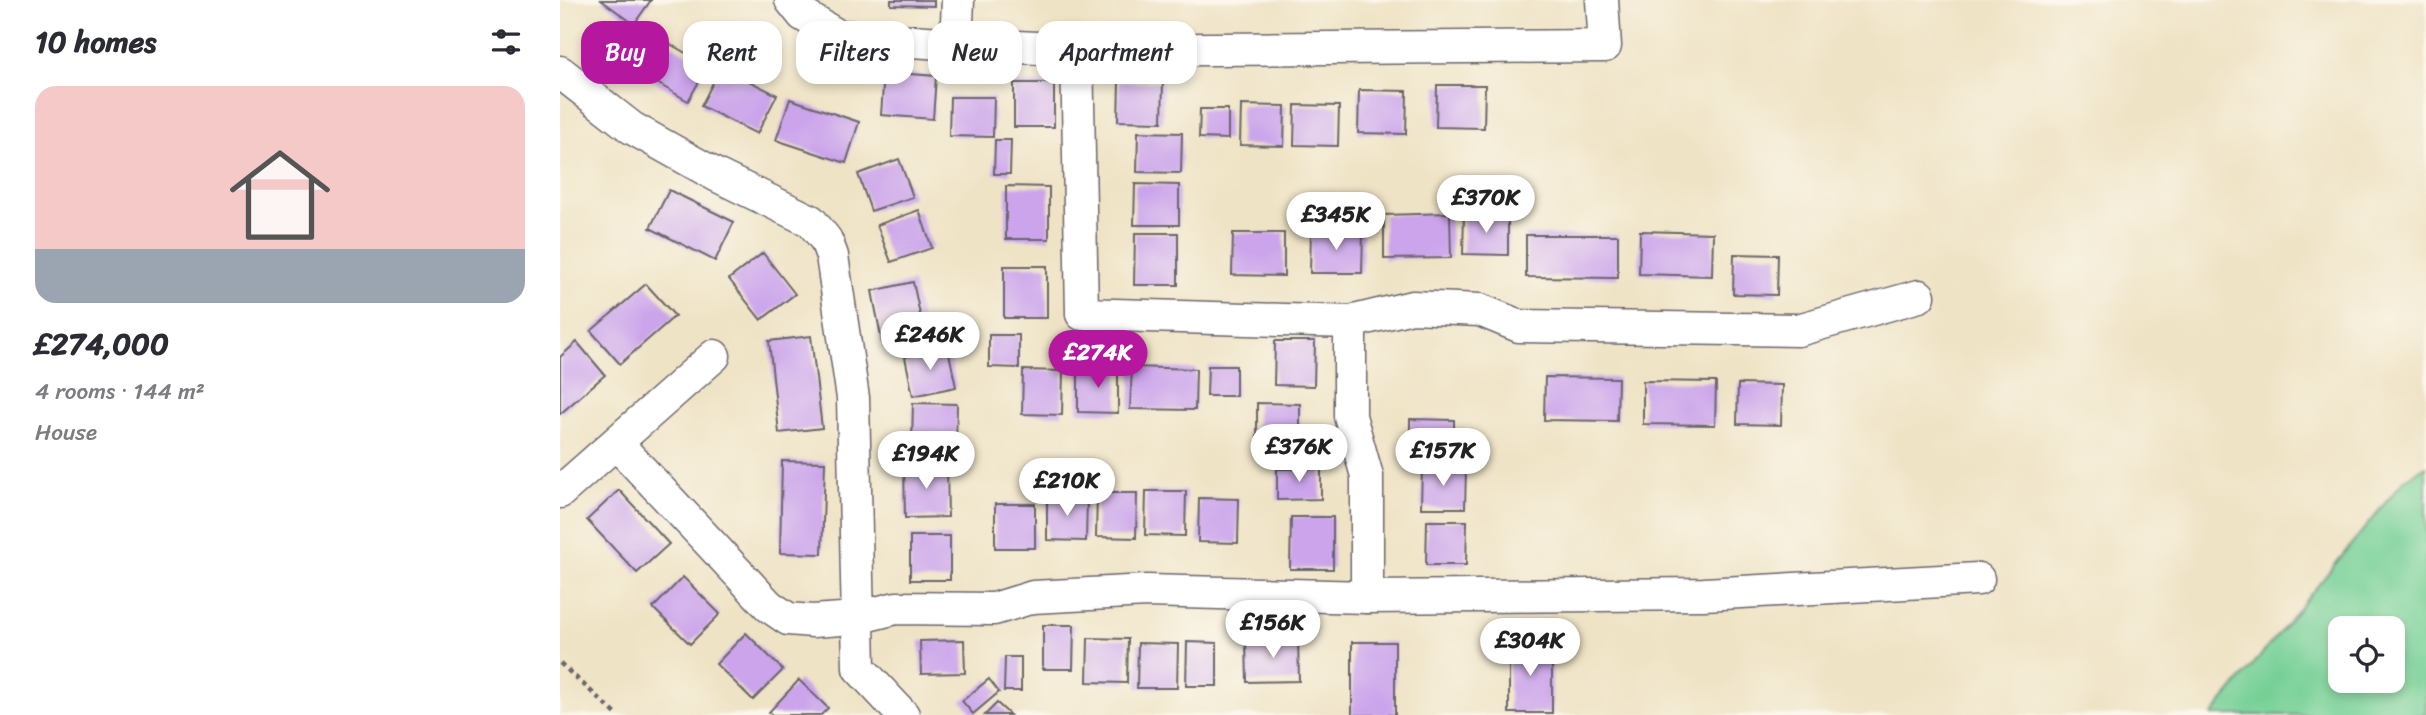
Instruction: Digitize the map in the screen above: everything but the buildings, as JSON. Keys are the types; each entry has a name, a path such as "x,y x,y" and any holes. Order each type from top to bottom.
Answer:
{"street":[{"path":"791,0 803,15 838,36 928,42"},
{"path":"957,21 958,0"},
{"path":"1197,49 1605,46 1602,0"},
{"path":"560,72 632,128 716,175 811,221 826,240 832,256 853,398 859,668 903,715"},
{"path":"1078,84 1082,314 1350,322 1412,307 1480,310 1519,326 1798,330 1919,296"},
{"path":"1350,322 1350,416 1367,476 1367,597"},
{"path":"560,492 714,356"},
{"path":"617,444 769,606 788,619 856,618 896,608 994,610 1033,597 1147,591 1367,597 1704,594 1978,579"}],"path":[{"path":"560,663 617,715"}],"green space":[{"path":"2426,466 2426,715 2212,715 2404,480"}]}
